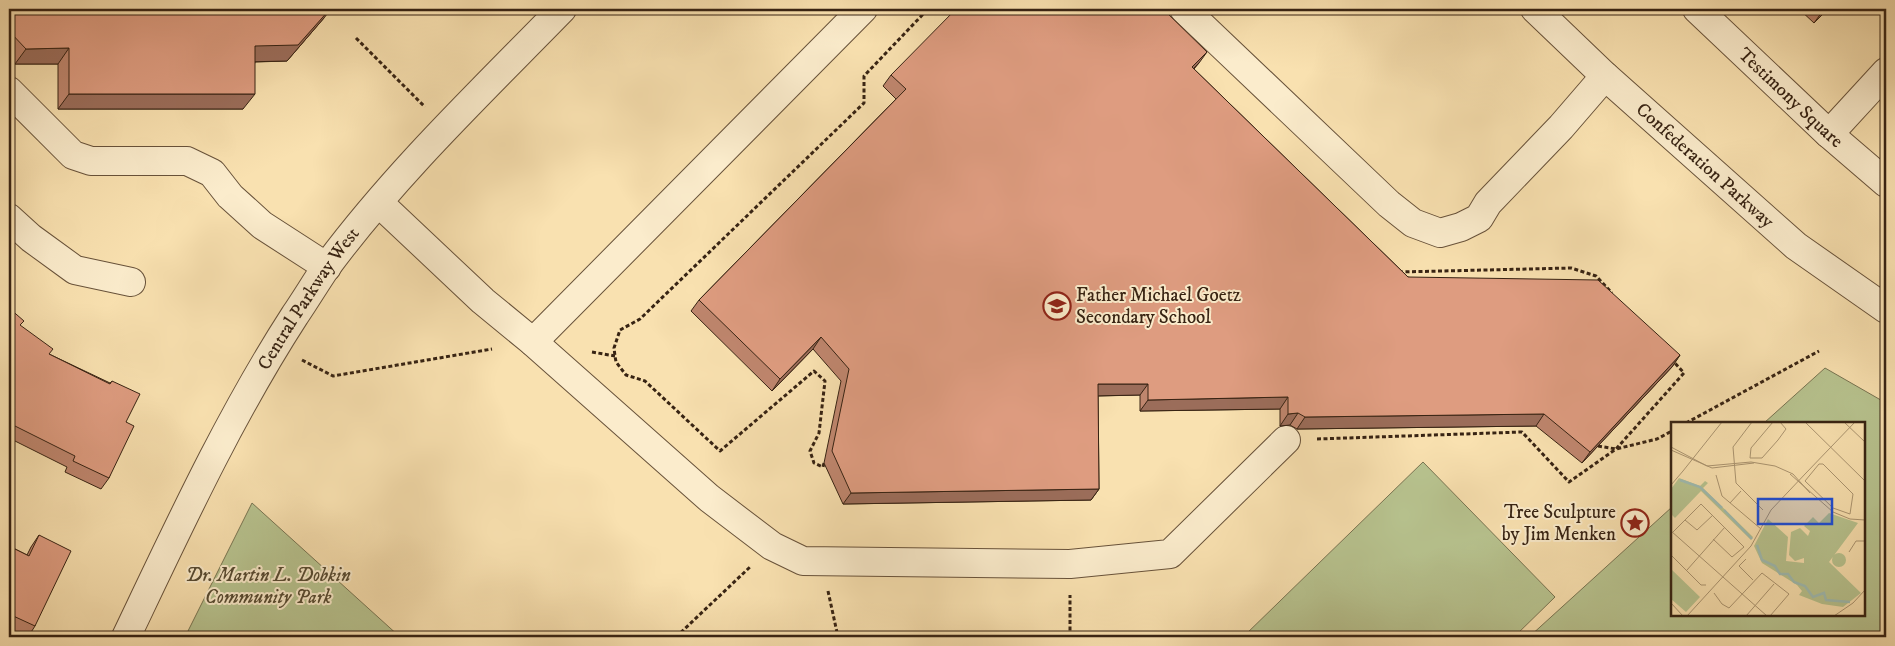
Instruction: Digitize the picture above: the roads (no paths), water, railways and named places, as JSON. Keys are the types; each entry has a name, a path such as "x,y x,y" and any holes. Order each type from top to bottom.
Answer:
{"street":[{"name":"Central Parkway West","path":"126,637 227,429 274,347 326,267 378,203 446,128 562,9"},
{"path":"533,342 863,9"},
{"path":"1184,9 1389,204 1414,222 1440,232 1461,227 1479,218 1488,203 1561,127 1605,76"},
{"name":"Confederation Parkway","path":"1536,9 1605,76 1796,246 1886,309"},
{"name":"Testimony Square","path":"1697,9 1829,134 1886,183"},
{"path":"1829,134 1886,72"},
{"path":"9,91 73,155 92,161 187,161 212,173 230,196 262,225 326,267"},
{"path":"378,203 483,301 533,342 709,498 772,546 803,561 1070,564 1170,554 1286,440"},
{"path":"9,218 31,238 75,270 131,282"}],"place":[{"name":"Father Michael Goetz Secondary School","path":"1057,306"},
{"name":"Tree Sculpture by Jim Menken","path":"1635,523"}],"park label":[{"name":"Dr. Martin L. Dobkin Community Park","path":"268,586"}]}
